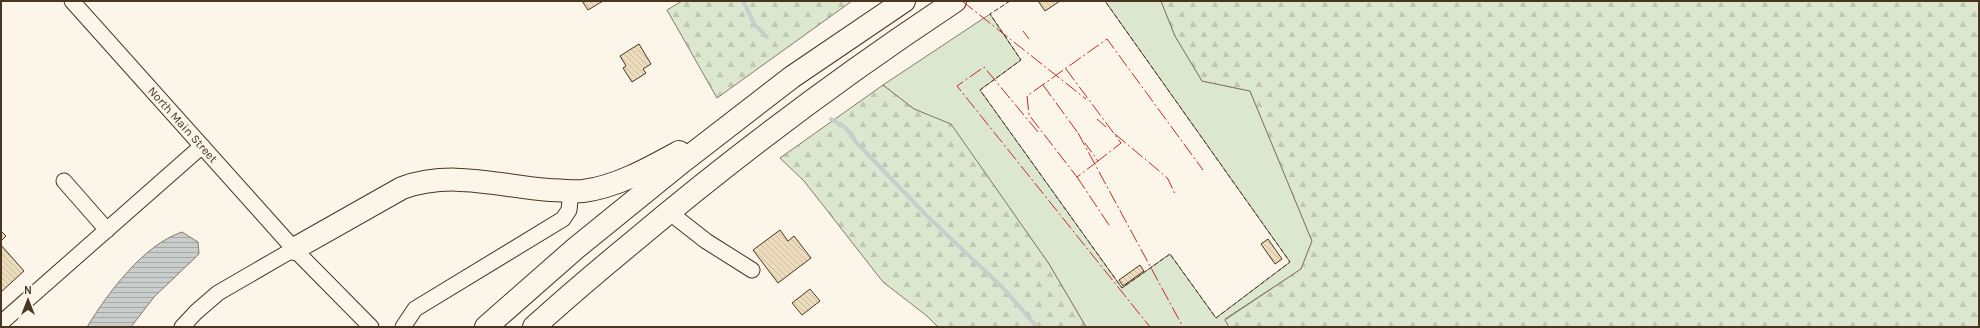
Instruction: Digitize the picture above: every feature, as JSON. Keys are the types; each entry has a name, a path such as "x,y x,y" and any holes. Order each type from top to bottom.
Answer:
{"highway":[{"path":"486,327 576,248 734,121 792,77 904,1"},
{"path":"534,327 668,212 828,88 955,1"},
{"path":"294,249 395,192 420,182 436,179 466,180 571,191 582,191 604,187 660,162 734,121"}],"street":[{"name":"North Main Street","path":"72,1 294,249 371,327"},
{"path":"1,323 202,146"},
{"path":"64,181 107,230"},
{"path":"403,327 415,309 563,219 569,210 571,191"},
{"path":"668,212 706,241 752,270"},
{"path":"182,327 218,292 294,249"}],"green space":[{"path":"682,1 852,1 717,98 667,10"},
{"path":"1105,1 1161,1 1175,36 1202,81 1250,91 1312,241 1301,269 1225,319 1229,327 1086,327 1049,264 951,125 914,109 883,85 990,14 1021,60 980,90 1122,288 1170,254 1216,318 1290,262"},
{"path":"1161,1 1979,1 1979,327 1229,327 1225,320 1301,269 1312,241 1250,91 1202,81 1175,36"},
{"path":"883,85 914,109 951,124 1049,264 1086,327 938,327 927,316 883,282 804,181 780,158"}],"shaded area":[{"path":"182,232 198,242 199,254 154,297 131,327 87,327 116,285 140,259 168,238"}],"building":[{"path":"582,1 603,1 588,10"},
{"path":"1038,1 1060,1 1045,11"},
{"path":"639,44 651,64 643,69 646,73 632,82 623,68 626,66 620,56"},
{"path":"780,230 788,241 794,236 811,258 778,283 753,250"},
{"path":"1,231 6,236 1,241"},
{"path":"1268,239 1282,259 1275,264 1261,244"},
{"path":"1,245 24,271 1,292"},
{"path":"1140,265 1144,271 1123,286 1119,280"},
{"path":"810,289 820,301 802,315 792,303"}],"waterway":[{"path":"743,1 755,25 767,37"},
{"path":"831,119 846,128 856,142 926,215 1004,289 1037,327"}],"fence":[{"path":"1010,1 990,14 1021,60 980,90 1122,288 1170,254 1216,318 1290,262 1105,1"}],"power":[{"path":"962,1 1086,99"},
{"path":"1023,31 1029,39"},
{"path":"1098,161 1077,177 1029,115 1027,96 1107,39 1203,170"},
{"path":"1038,132 984,67 957,86 1150,327"},
{"path":"1066,69 1121,143 1098,161 1085,143"},
{"path":"1043,85 1078,133"},
{"path":"1097,119 1106,127"},
{"path":"1078,133 1183,327"},
{"path":"1115,134 1168,179 1175,194"},
{"path":"1077,177 1111,228"}]}
